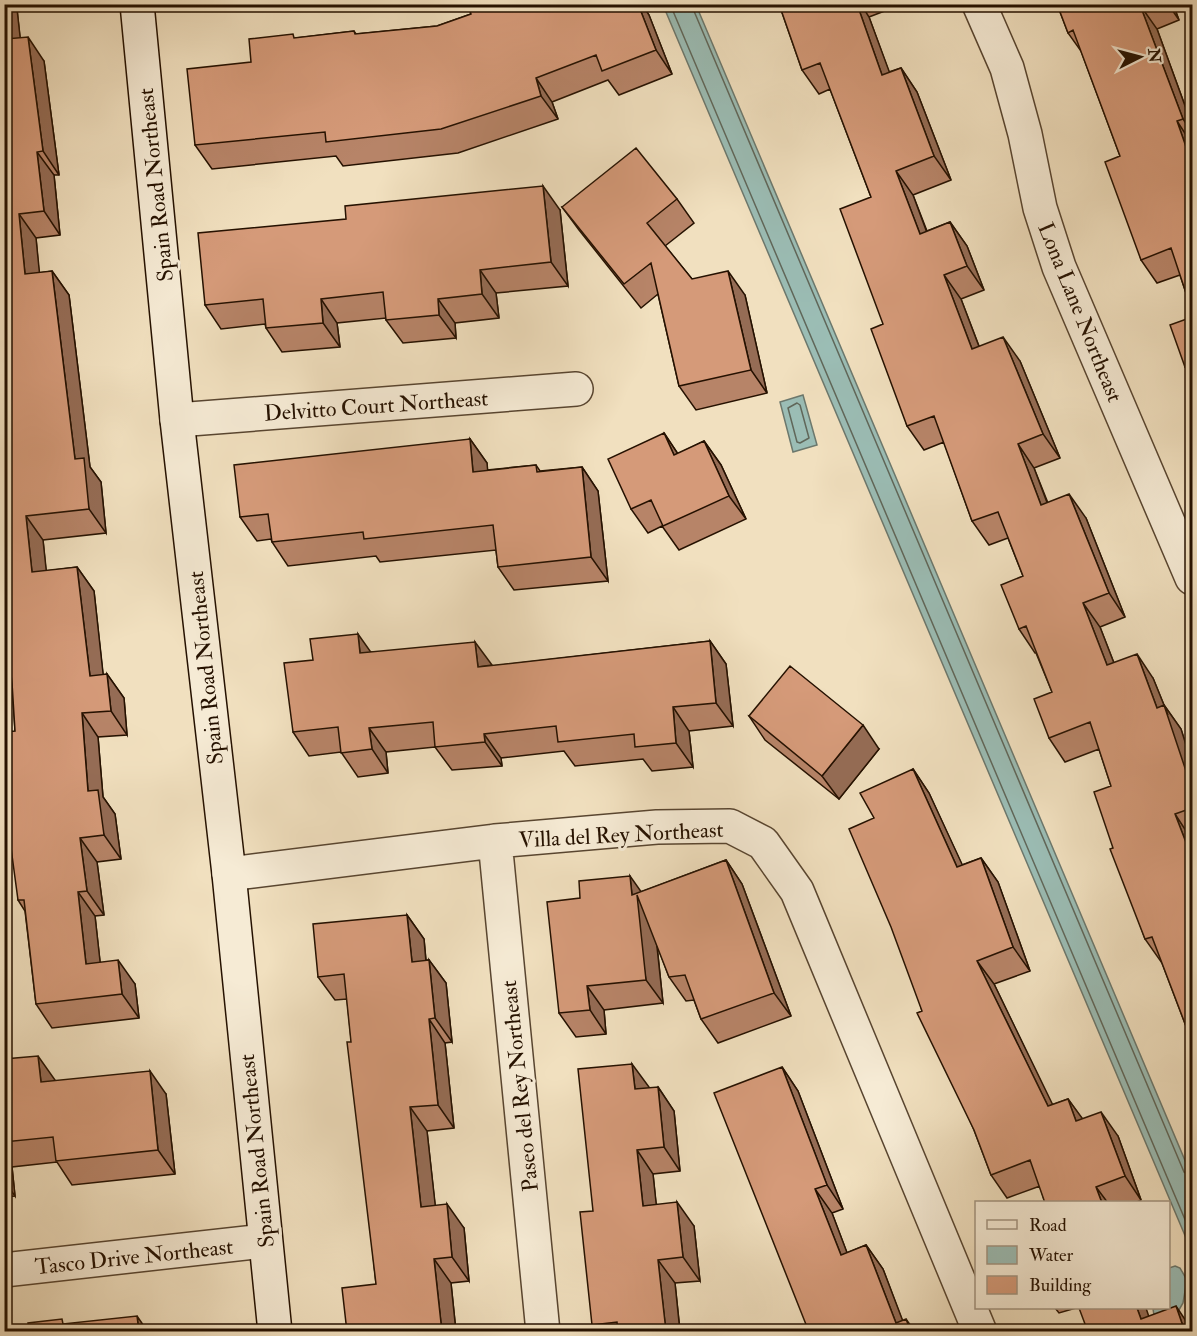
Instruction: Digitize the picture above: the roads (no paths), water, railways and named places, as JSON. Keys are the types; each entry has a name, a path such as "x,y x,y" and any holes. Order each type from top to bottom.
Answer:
{"street":[{"name":"Spain Road Northeast","path":"137,4 177,420 229,874 274,1332"},
{"name":"Lona Lane Northeast","path":"980,4 1007,68 1025,134 1040,208 1059,267 1192,578"},
{"name":"Delvitto Court Northeast","path":"177,420 576,389"},
{"name":"Villa del Rey Northeast","path":"229,874 495,841 657,827 730,826 763,843 797,891 980,1332"},
{"name":"Paseo del Rey Northeast","path":"495,841 543,1332"},
{"name":"Tasco Drive Northeast","path":"4,1270 264,1241"}],"water":[{"path":"663,5 696,5 1192,1177 1192,1252"},
{"path":"803,395 817,445 793,452 780,402"},
{"path":"1175,1266 1180,1268 1187,1280 1183,1303 1172,1322 1154,1315 1153,1309 1170,1309 1170,1268"}]}
